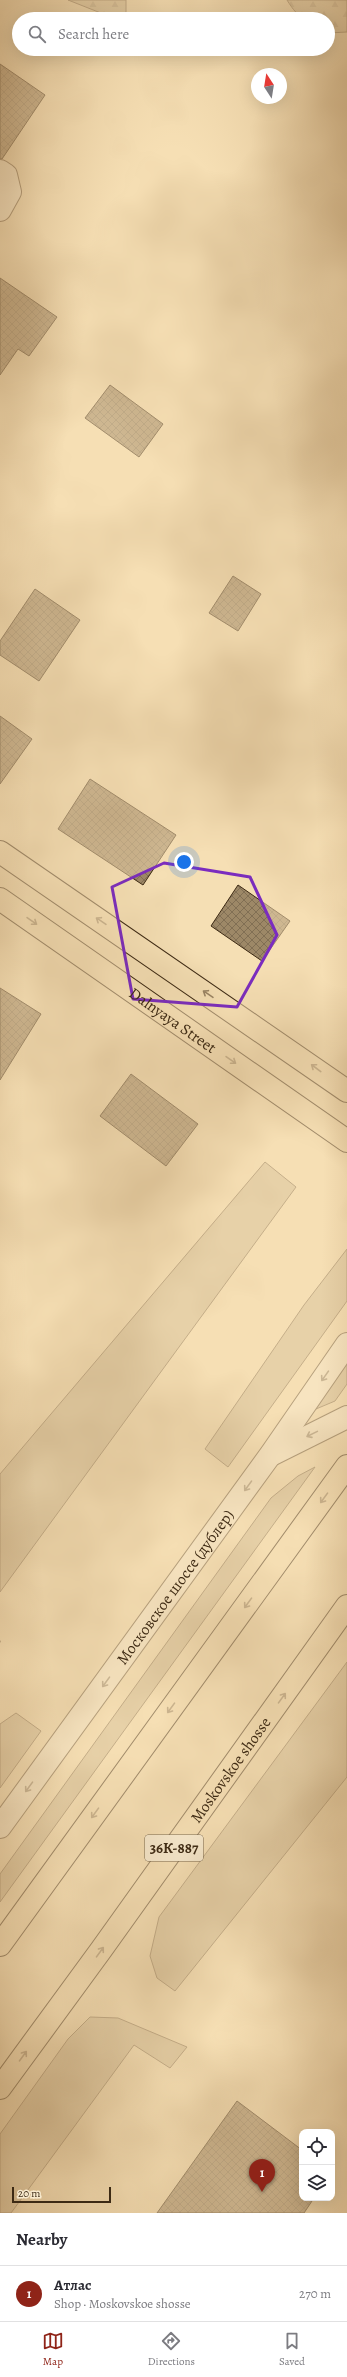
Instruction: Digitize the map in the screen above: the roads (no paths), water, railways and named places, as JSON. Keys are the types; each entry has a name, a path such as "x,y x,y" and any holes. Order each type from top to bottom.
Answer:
{"main road":[{"path":"0,852 347,1091"},
{"name":"Dalnyaya Street","path":"0,899 347,1141"},
{"path":"0,1945 347,1466"},
{"name":"Moskovskoe shosse","path":"0,2088 101,1950 347,1606"}],"street":[{"path":"0,171 6,175 10,192 0,210"},
{"name":"Московское шоссе (дублер)","path":"0,1828 271,1454 347,1344"},
{"path":"271,1454 347,1417"}],"place":[{"name":"Атлас","path":"262,2192"}]}
